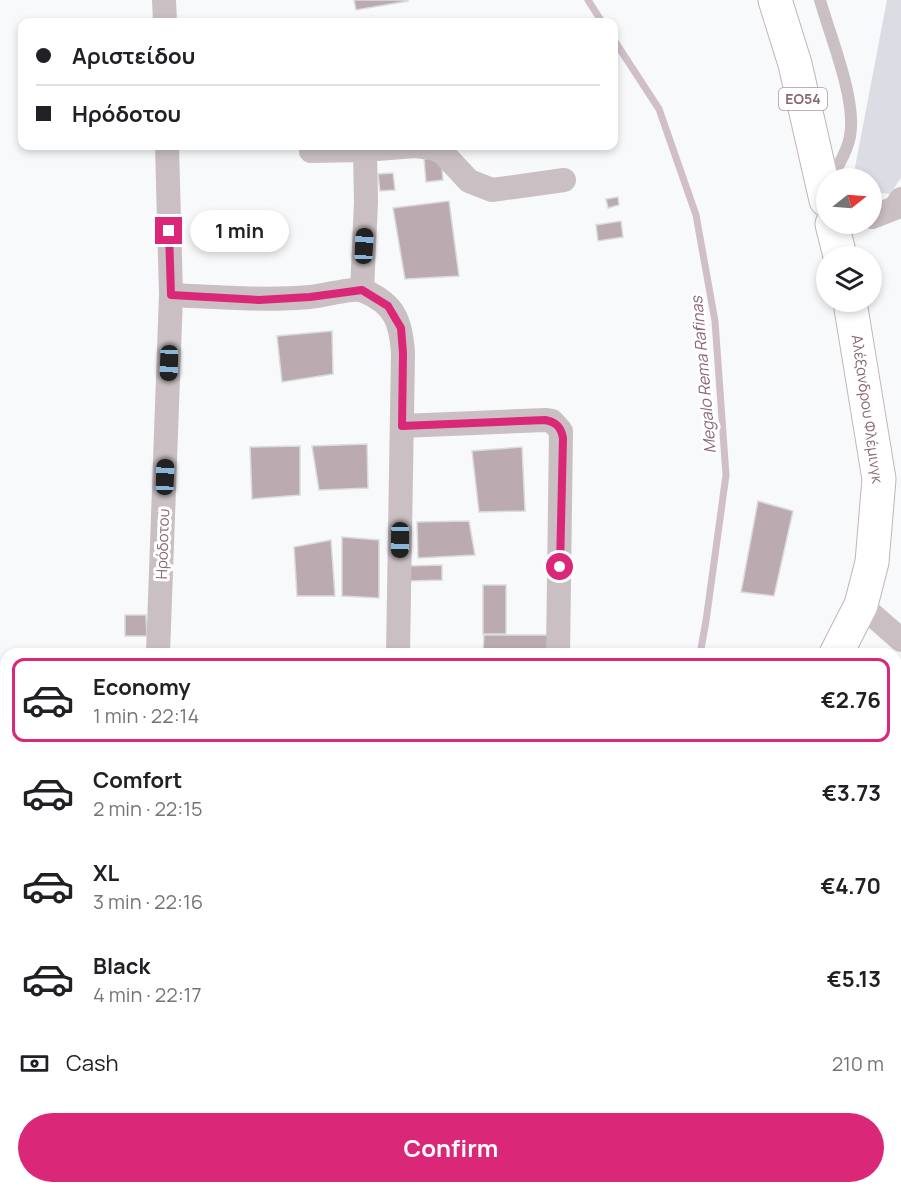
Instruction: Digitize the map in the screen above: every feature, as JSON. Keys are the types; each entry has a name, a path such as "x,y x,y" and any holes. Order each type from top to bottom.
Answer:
{"main road":[{"name":"ΕΟ54","path":"775,0 795,64 821,168"},
{"name":"Αλέξανδρου Φλέμινγκ","path":"839,648 861,604 872,562 879,479 852,312"}],"street":[{"path":"164,0 165,18"},
{"name":"Ηρόδοτου","path":"158,648 171,295 167,150"},
{"path":"311,151 365,150 366,201 362,290"},
{"path":"437,150 442,152 469,181 492,190 564,180"},
{"path":"882,213 895,208 901,199"},
{"path":"171,295 259,300 310,297 362,290 388,306 401,328 403,353 398,648"},
{"path":"402,426 545,420 552,421 561,431 558,648"},
{"path":"861,604 901,640"}],"lane":[{"path":"819,0 846,87 852,117 850,136 837,168"}],"shaded area":[{"path":"887,0 901,0 901,178 890,194 882,193 882,168 855,168"}],"building":[{"path":"354,0 408,0 408,1 356,10"},
{"path":"441,157 443,180 426,182 424,159"},
{"path":"393,173 395,190 380,191 378,174"},
{"path":"618,197 619,205 608,208 606,199"},
{"path":"449,201 459,276 405,279 393,208"},
{"path":"621,221 623,237 598,241 596,225"},
{"path":"332,331 333,374 282,382 277,336"},
{"path":"367,444 368,488 319,490 312,446"},
{"path":"300,446 300,495 252,499 250,447"},
{"path":"522,447 525,511 479,512 472,451"},
{"path":"758,501 793,511 774,596 741,592"},
{"path":"469,521 475,555 418,558 417,522"},
{"path":"342,537 379,540 379,598 342,596"},
{"path":"331,540 335,596 297,596 294,547"},
{"path":"442,565 442,580 409,581 408,566"},
{"path":"483,585 506,585 506,634 483,634"},
{"path":"125,615 146,615 147,636 125,636"},
{"path":"484,635 550,635 550,648 483,648"}],"waterway":[{"name":"Megalo Rema Rafinas","path":"588,0 599,18"},
{"name":"Megalo Rema Rafinas","path":"618,46 659,109 696,215 715,321 726,475 701,648"}],"route":[{"path":"169,231 171,295 259,300 310,297 362,290 388,306 401,328 402,426 545,420 557,425 563,438 560,567"}]}
